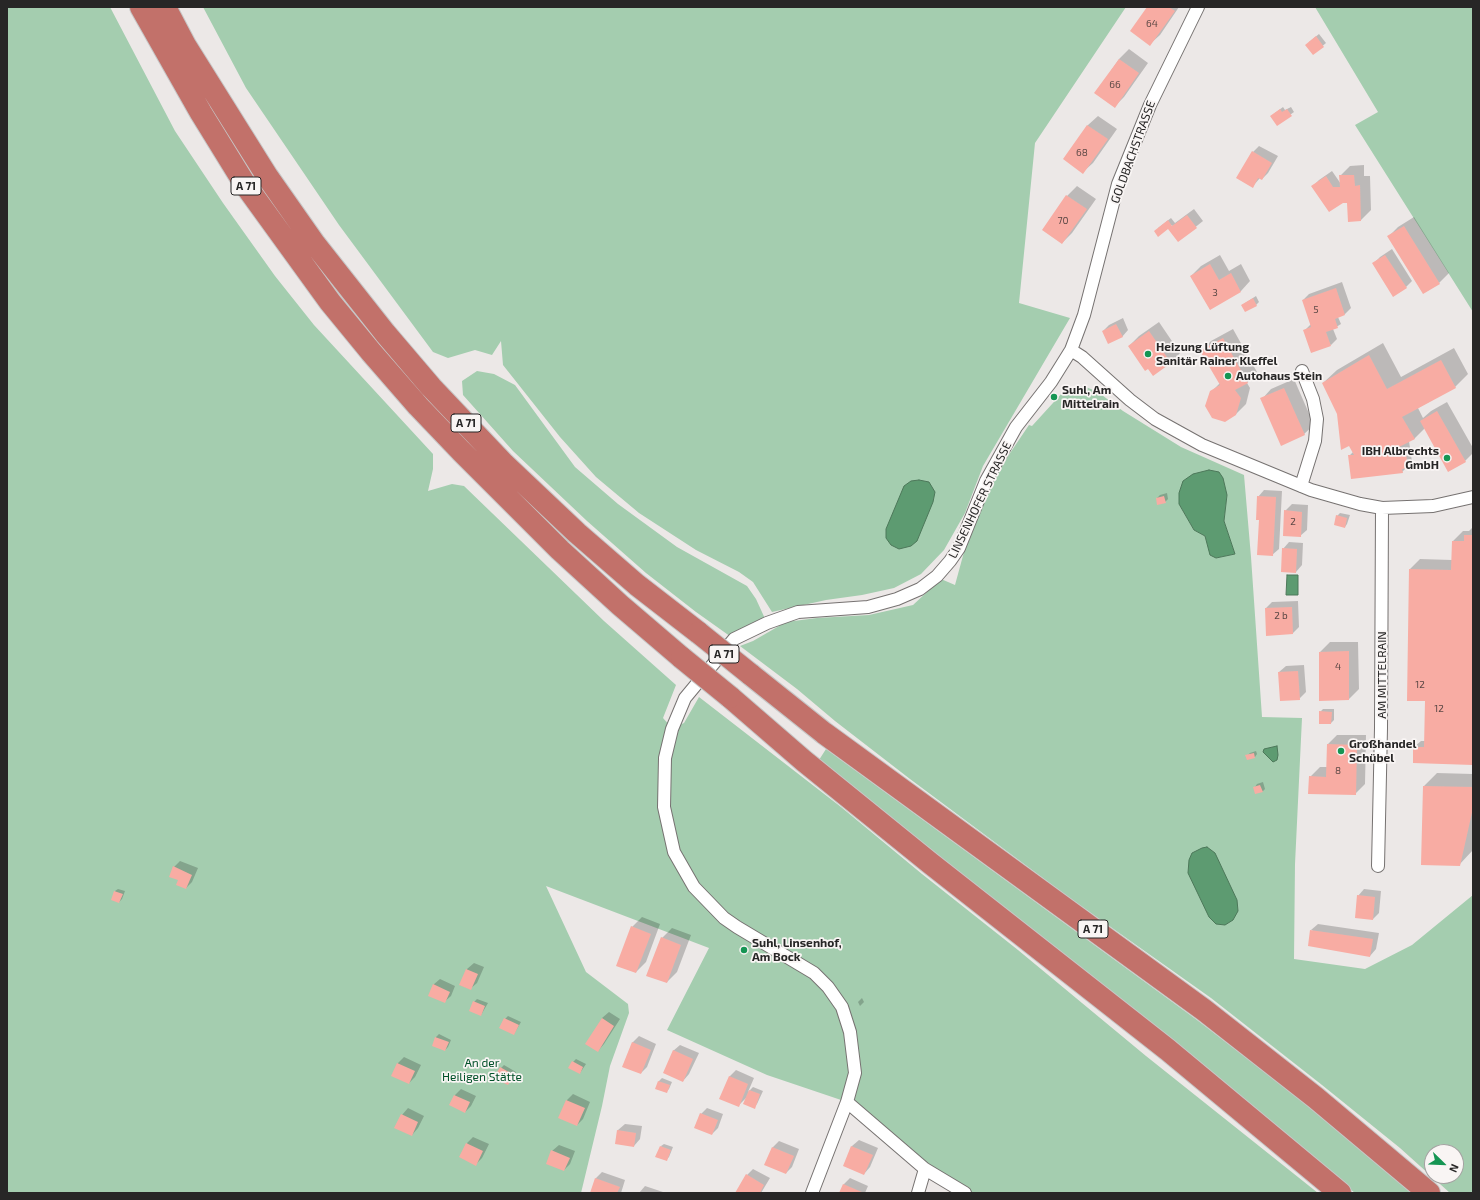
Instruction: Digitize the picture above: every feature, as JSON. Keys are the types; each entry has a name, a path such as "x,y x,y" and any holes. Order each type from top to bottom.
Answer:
{"highway":[{"name":"A 71","path":"142,7 201,112 246,186 330,302 418,406 560,550 620,605 804,761 930,863 1168,1050 1340,1193"},
{"name":"A 71","path":"165,7 185,45 267,176 314,243 400,351 431,387 504,464 546,504 637,585 824,733 1204,1010 1316,1098 1429,1193"}],"street":[{"name":"GOLDBACHSTRASSE","path":"1071,350 1084,315 1118,184 1150,105 1198,7"},
{"path":"1071,350 1082,357 1130,400 1155,419 1202,445 1302,486 1360,504 1382,508 1433,506 1473,497"},
{"name":"LINSENHOFER STRASSE","path":"812,1193 847,1102 855,1073 850,1032 842,1007 828,987 814,973 724,918 694,887 674,852 664,808 665,758 672,728 685,698 734,639 767,623 798,612 868,607 897,599 920,589 936,576 959,548 986,481 1016,428 1051,382 1071,350"},
{"path":"1302,371 1313,399 1316,419 1315,441 1302,486"},
{"name":"AM MITTELRAIN","path":"1378,866 1381,728 1382,508"},
{"path":"847,1102 925,1169 966,1193"},
{"path":"918,1193 925,1169"}],"green space":[{"name":"An der Heiligen Stätte","path":"7,7 110,7 175,131 223,203 275,276 314,325 433,454 433,469 428,491 452,484 464,486 604,621 676,685 663,718 672,728 684,723 699,697 841,807 1146,1056 1318,1193 965,1193 847,1102 767,1075 667,1030 709,948 546,886 586,972 628,1004 629,1013 610,1066 581,1193 7,1193"},
{"path":"203,7 1126,7 1035,143 1019,303 1070,318 983,466 965,513 944,550 921,574 894,588 862,595 826,600 772,612 753,582 739,572 696,550 639,513 596,477 560,437 503,365 501,341 492,355 475,350 448,358 433,352 339,225 246,88"},
{"path":"1315,7 1473,7 1473,312 1355,125 1378,112"},
{"path":"477,371 494,374 515,385 575,467 618,504 677,547 747,586 756,599 767,623 734,639 696,612 646,573 587,521 513,451 463,395 462,381"},
{"path":"1079,386 1098,392 1123,411 1181,447 1244,475 1262,717 1302,718 1295,864 1294,959 1365,969 1412,945 1473,895 1473,1193 1450,1193 1440,1184 1464,1184 1464,1144 1424,1144 1424,1170 1400,1148 1322,1085 1211,998 1067,896 910,779 835,721 797,689 740,646 753,641 786,622 817,618 869,615 913,605 941,579 955,585 964,552 983,502 1006,459 1029,425 1032,426 1063,392","holes":["1227,495 1224,521 1235,554 1216,558 1205,536 1194,530 1179,504"]},
{"path":"826,749 1197,1020 1309,1106 1414,1193 1355,1193 819,760"}],"shaded area":[{"path":"1209,470 1219,472 1223,478 1227,495 1224,521 1235,554 1216,558 1210,555 1205,536 1194,530 1179,504 1179,493 1183,481 1193,474"},
{"path":"919,480 929,482 935,492 933,502 917,541 911,546 899,549 891,545 886,538 886,529 904,486 911,481"},
{"path":"1287,575 1298,575 1298,595 1286,595"},
{"path":"1277,746 1277,760 1273,762 1263,752 1264,749"},
{"path":"1207,847 1215,853 1237,900 1238,911 1233,920 1225,925 1216,924 1209,917 1188,873 1189,860 1192,853"}],"building":[{"path":"1147,7 1169,7 1175,11 1150,46 1130,31"},
{"path":"1316,36 1324,47 1313,55 1305,45"},
{"path":"1119,59 1139,73 1115,108 1094,93"},
{"path":"1280,109 1282,112 1287,109 1292,116 1277,126 1270,116"},
{"path":"1087,125 1108,139 1083,174 1063,159"},
{"path":"1252,151 1272,163 1262,180 1258,178 1253,188 1236,178"},
{"path":"1339,175 1354,175 1355,186 1360,185 1361,221 1348,222 1347,203 1343,203 1329,212 1311,186 1326,176 1333,187 1340,187"},
{"path":"1066,195 1087,209 1062,244 1042,230"},
{"path":"1187,215 1197,228 1178,242 1168,229 1158,237 1154,231 1168,220 1172,226"},
{"path":"1404,226 1440,284 1423,294 1387,236"},
{"path":"1385,255 1407,288 1393,297 1372,263"},
{"path":"1210,264 1219,280 1231,273 1241,292 1210,310 1190,276"},
{"path":"1336,288 1345,315 1335,319 1338,328 1326,332 1331,346 1311,353 1303,330 1311,327 1302,300"},
{"path":"1253,298 1257,306 1245,312 1241,305"},
{"path":"1116,324 1123,337 1108,344 1102,331"},
{"path":"1149,331 1171,363 1153,376 1148,369 1145,371 1128,346"},
{"path":"1223,338 1248,383 1235,390 1241,398 1236,415 1225,422 1212,418 1205,406 1210,391 1220,385 1200,351"},
{"path":"1369,355 1387,389 1441,360 1456,388 1402,417 1415,439 1393,450 1400,449 1401,455 1406,454 1408,468 1402,469 1403,473 1351,479 1348,455 1354,455 1349,446 1341,450 1337,414 1322,383"},
{"path":"1284,388 1305,435 1281,446 1260,398"},
{"path":"1437,411 1466,462 1448,472 1420,421"},
{"path":"1164,496 1166,503 1157,505 1156,498"},
{"path":"1257,496 1276,497 1273,556 1257,555 1259,520 1256,520"},
{"path":"1284,510 1302,512 1301,537 1283,536"},
{"path":"1336,515 1347,518 1345,528 1334,525"},
{"path":"1464,535 1473,535 1473,765 1413,763 1413,747 1424,747 1425,701 1407,701 1409,569 1451,570 1452,541 1464,541"},
{"path":"1282,548 1297,549 1296,573 1281,572"},
{"path":"1292,607 1293,634 1266,636 1265,608"},
{"path":"1349,651 1349,700 1319,701 1319,652"},
{"path":"1298,671 1300,700 1280,701 1278,672"},
{"path":"1319,711 1332,712 1331,724 1319,724"},
{"path":"1327,744 1357,745 1356,795 1308,794 1309,776 1326,777"},
{"path":"1254,753 1255,758 1247,760 1245,755"},
{"path":"1260,785 1263,792 1255,794 1253,787"},
{"path":"1423,786 1473,787 1473,808 1460,866 1421,865"},
{"path":"173,866 192,875 186,889 176,885 178,880 169,877"},
{"path":"114,891 123,894 119,903 111,900"},
{"path":"1357,895 1375,897 1373,920 1355,918"},
{"path":"631,926 651,934 636,973 616,966"},
{"path":"1310,930 1373,939 1370,957 1308,946"},
{"path":"661,937 681,945 667,983 646,976"},
{"path":"466,969 478,974 471,990 459,985"},
{"path":"433,984 450,992 445,1003 428,996"},
{"path":"473,1001 485,1006 481,1016 469,1011"},
{"path":"504,1018 519,1025 514,1035 499,1028"},
{"path":"602,1018 614,1026 598,1052 585,1044"},
{"path":"435,1037 449,1042 445,1051 432,1046"},
{"path":"632,1042 651,1050 641,1074 622,1067"},
{"path":"673,1050 693,1059 683,1082 663,1073"},
{"path":"572,1061 583,1067 580,1074 568,1068"},
{"path":"397,1063 415,1071 409,1084 391,1076"},
{"path":"500,1067 514,1075 508,1085 494,1078"},
{"path":"729,1076 748,1084 739,1107 719,1099"},
{"path":"658,1081 670,1085 667,1093 655,1089"},
{"path":"749,1090 760,1094 755,1109 743,1104"},
{"path":"454,1095 470,1102 465,1113 449,1105"},
{"path":"566,1100 585,1108 577,1126 558,1118"},
{"path":"700,1113 718,1120 712,1135 694,1128"},
{"path":"401,1114 418,1122 412,1136 394,1128"},
{"path":"617,1130 636,1133 634,1147 615,1144"},
{"path":"466,1143 483,1151 476,1166 459,1157"},
{"path":"660,1146 671,1150 667,1161 655,1157"},
{"path":"851,1146 873,1155 864,1175 843,1166"},
{"path":"772,1147 794,1156 786,1174 764,1165"},
{"path":"551,1150 570,1158 564,1171 546,1164"},
{"path":"746,1174 764,1185 760,1193 735,1193"},
{"path":"595,1178 620,1187 617,1193 590,1193"},
{"path":"843,1184 864,1193 839,1193"}],"place":[{"name":"Heizung Lüftung Sanitär Rainer Kleffel","path":"1148,354"},
{"name":"Autohaus Stein","path":"1228,376"},
{"name":"Suhl, Am Mittelrain","path":"1054,397"},
{"name":"IBH Albrechts GmbH","path":"1447,458"},
{"name":"Großhandel Schübel","path":"1341,751"},
{"name":"Suhl, Linsenhof, Am Bock","path":"744,950"}]}
